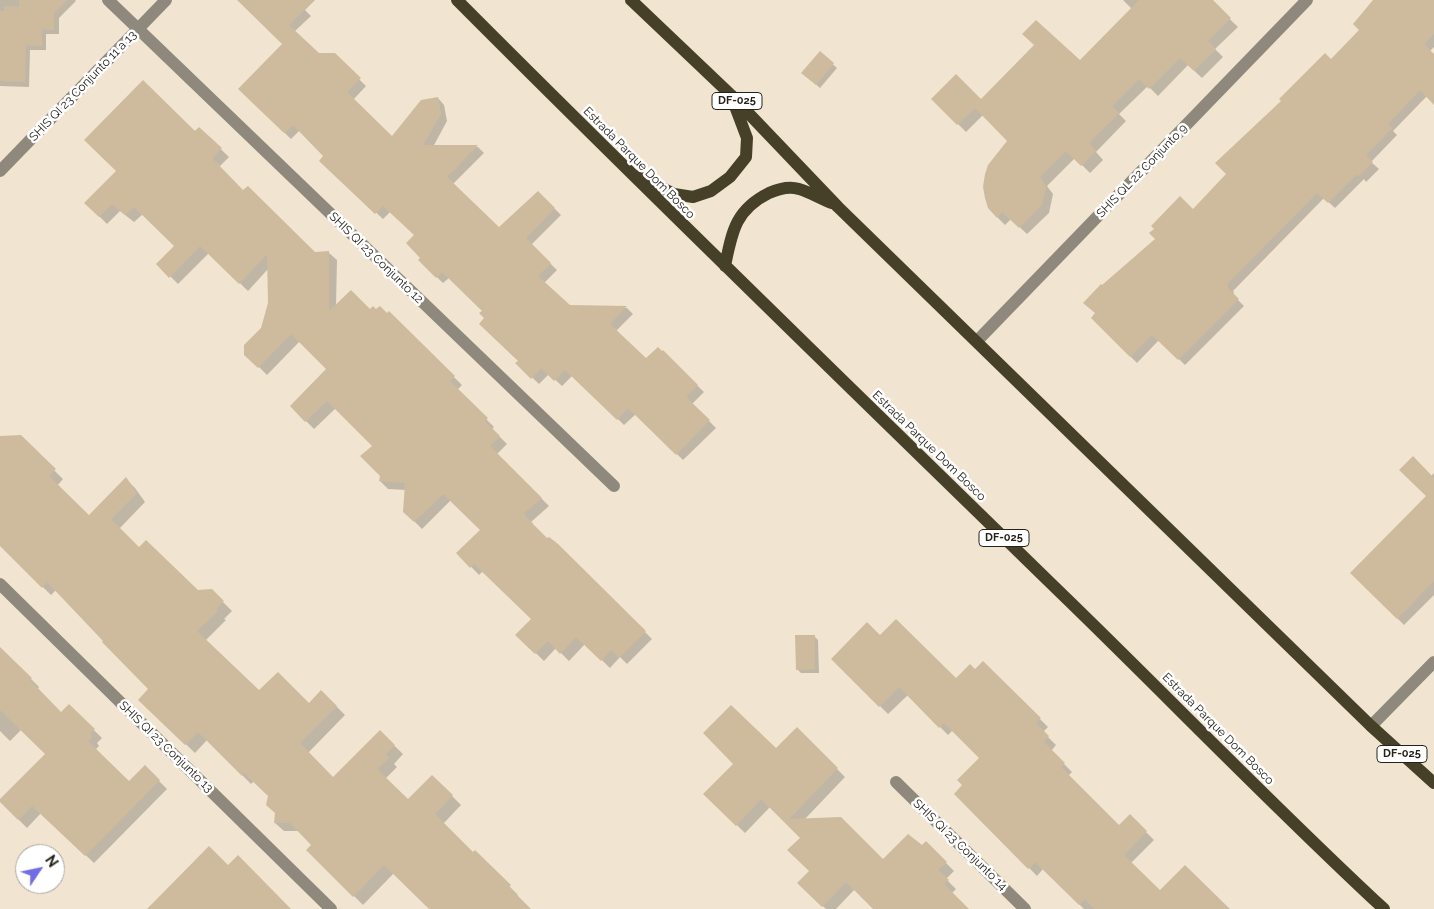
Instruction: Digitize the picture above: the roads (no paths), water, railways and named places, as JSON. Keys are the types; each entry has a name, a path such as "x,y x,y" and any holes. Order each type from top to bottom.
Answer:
{"main road":[{"name":"Estrada Parque Dom Bosco","path":"457,0 624,167 1123,654 1312,842 1384,909"},
{"name":"DF-025","path":"631,0 730,95 838,206 1371,726 1434,783"},
{"path":"624,167 674,194 693,197 711,191 730,177 746,157 747,138 730,95"},
{"path":"725,266 731,234 740,217 755,200 778,189 798,188 838,206"}],"street":[{"name":"SHIS QI 23 Conjunto 12","path":"108,0 614,486"},
{"name":"SHIS QI 23 Conjunto 11 a 13","path":"0,171 166,0"},
{"name":"SHIS QL 22 Conjunto 9","path":"977,341 1308,0"},
{"name":"SHIS QI 23 Conjunto 13","path":"0,584 331,909"},
{"path":"1371,726 1434,662"},
{"name":"SHIS Qi 23 Conjunto 14","path":"896,782 1025,909"}]}
